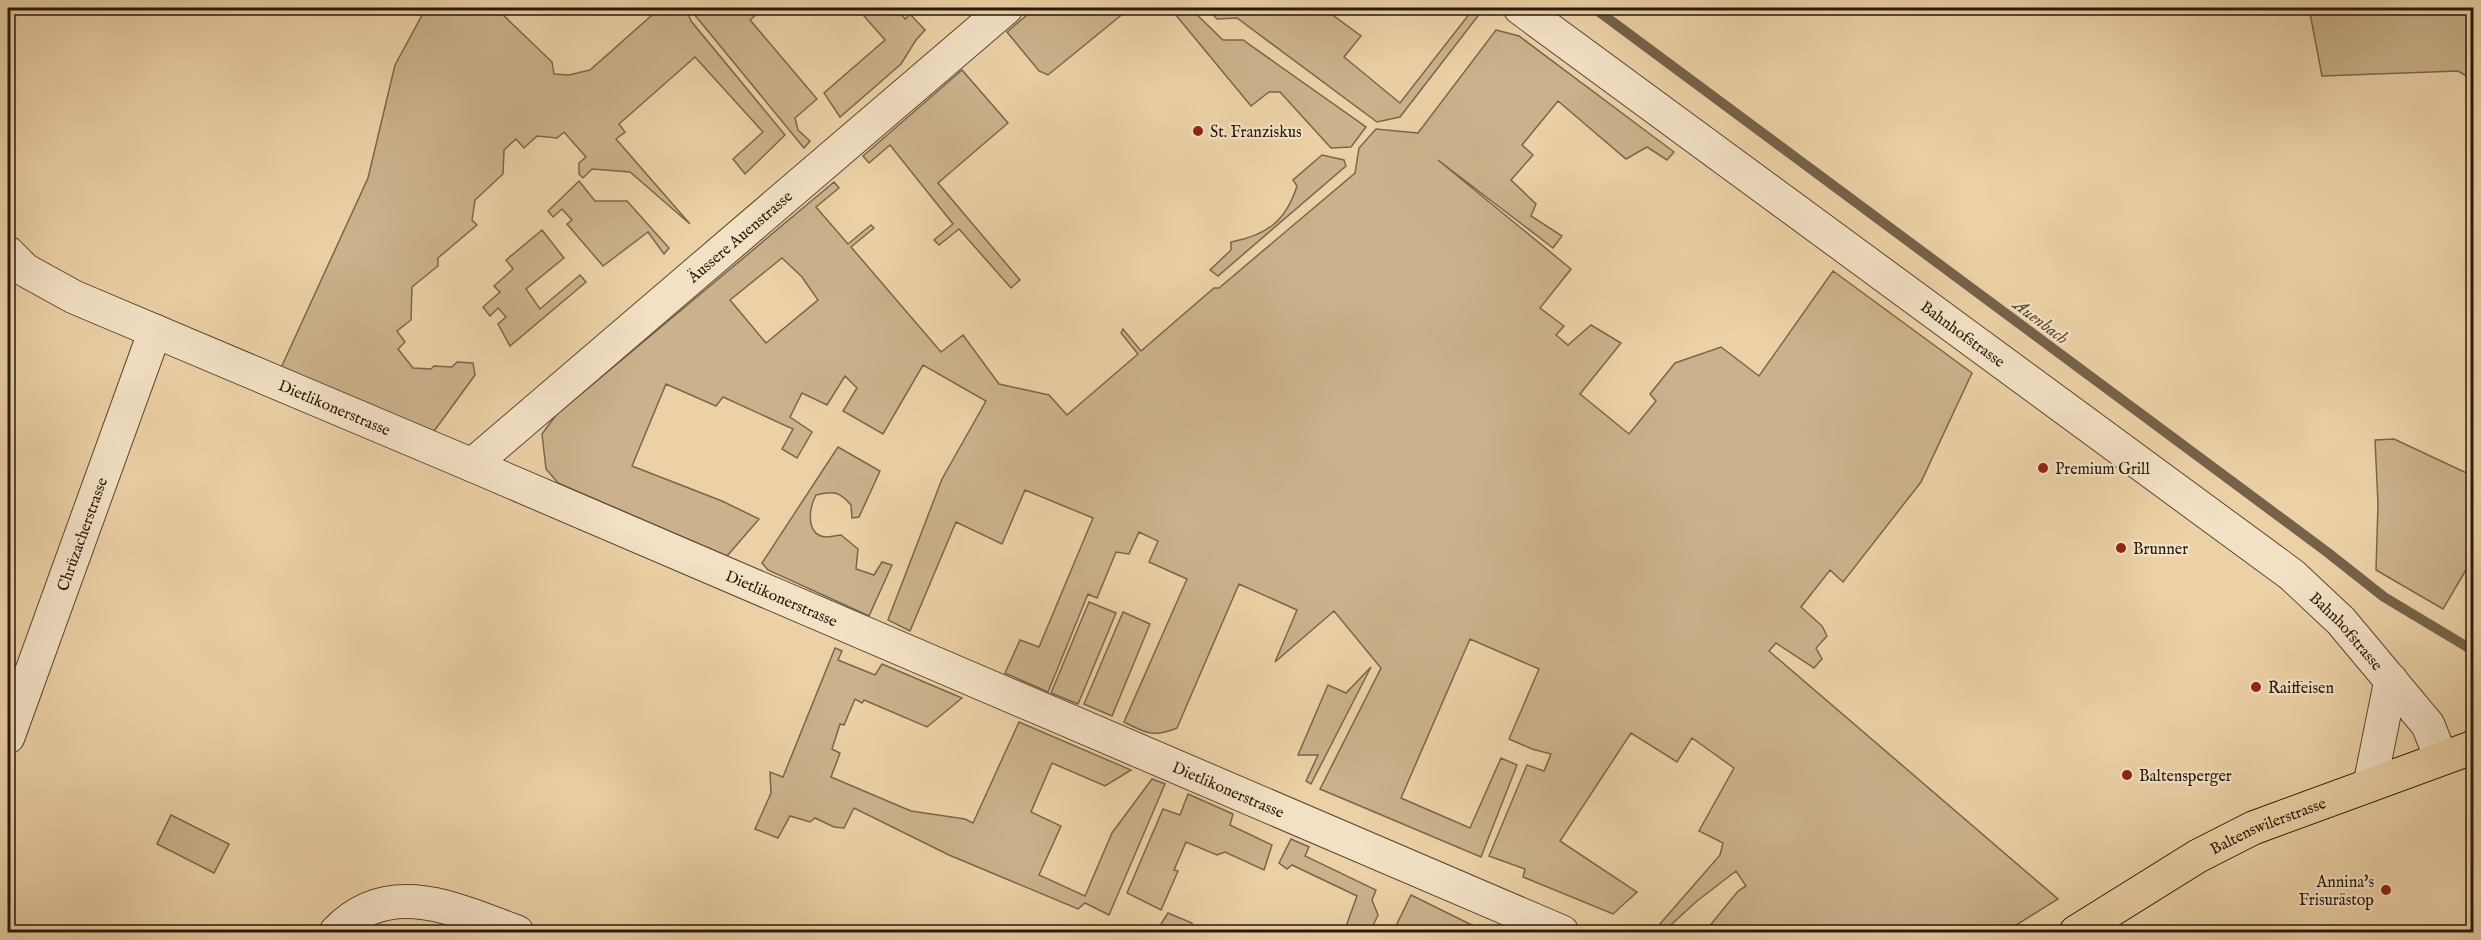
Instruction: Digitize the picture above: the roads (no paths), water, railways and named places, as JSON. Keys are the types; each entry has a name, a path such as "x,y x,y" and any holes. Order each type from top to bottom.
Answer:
{"main road":[{"name":"Baltenswilerstrasse","path":"2076,933 2198,856 2253,828 2474,747"}],"street":[{"name":"Äussere Auenstrasse","path":"472,465 1006,8"},
{"name":"Bahnhofstrasse","path":"1520,8 2256,547 2307,587 2428,724 2441,758"},
{"name":"Dietlikonerstrasse","path":"8,253 25,270 48,285 1562,933"},
{"name":"Chrüzacherstrasse","path":"8,737 155,331"},
{"name":"Bahnhofstrasse","path":"2370,784 2391,680"},
{"path":"336,933 344,924 380,904 404,900 429,902 478,916 517,933"}],"waterway":[{"name":"Auenbach","path":"1594,8 2327,552 2384,597 2474,651"}],"place":[{"name":"St. Franziskus","path":"1198,131"},
{"name":"Premium Grill","path":"2043,468"},
{"name":"Brunner","path":"2121,548"},
{"name":"Raiffeisen","path":"2256,687"},
{"name":"Baltensperger","path":"2127,775"},
{"name":"Annina's Frisurästop","path":"2386,890"}]}
